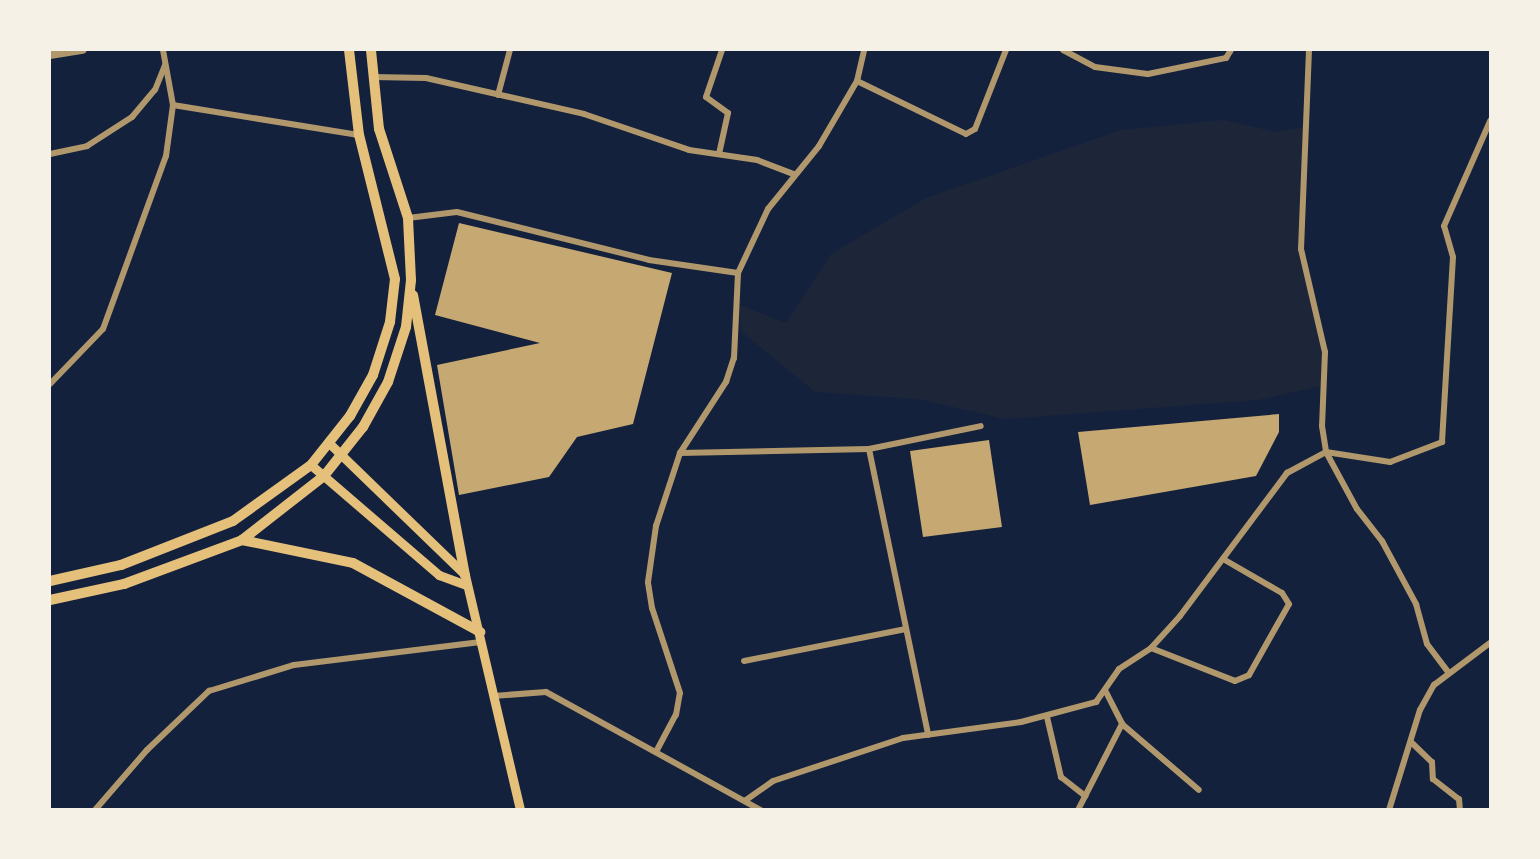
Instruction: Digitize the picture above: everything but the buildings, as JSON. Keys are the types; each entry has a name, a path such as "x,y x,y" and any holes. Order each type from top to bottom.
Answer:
{"main road":[{"path":"50,581 121,565 193,539 279,492 311,465 330,444 373,375 390,322 395,279 359,135 349,50"},
{"path":"371,50 379,129 408,218 411,280 465,580 520,810"},
{"path":"50,600 124,584 242,540 324,476 342,456 388,382 406,327 411,280"},
{"path":"330,444 465,580"},
{"path":"311,465 439,575 465,580"},
{"path":"242,540 353,563 480,637"}],"street":[{"path":"50,55 83,50"},
{"path":"50,384 102,329 166,156 173,105 163,50"},
{"path":"498,95 510,50"},
{"path":"719,154 728,112 706,97 722,50"},
{"path":"657,750 676,715 680,693 648,582 656,526 680,453 731,366 738,273 768,209 794,174 819,146 857,81 864,50"},
{"path":"857,81 966,134 975,129 1006,50"},
{"path":"1063,50 1095,67 1148,74 1226,58 1231,50"},
{"path":"1310,50 1301,249 1325,352 1322,426 1326,452 1356,509 1382,542 1416,604 1427,644 1448,671"},
{"path":"50,154 87,146 132,117 156,90 165,64"},
{"path":"372,76 426,78 584,114 689,150 719,154 794,174"},
{"path":"173,105 359,135"},
{"path":"746,800 772,781 928,735 1047,717 1096,702 1106,692 1119,669 1151,648 1223,559 1287,473 1326,452 1390,462 1442,442 1453,257 1444,226 1491,121"},
{"path":"408,218 457,212 649,260 738,273"},
{"path":"680,453 869,449 981,426"},
{"path":"869,449 928,735"},
{"path":"1151,648 1235,681 1249,675 1290,604 1282,593 1223,559"},
{"path":"744,661 906,629"},
{"path":"95,810 147,750 209,691 294,665 480,637"},
{"path":"1389,810 1420,710 1448,671 1491,643"},
{"path":"493,696 546,692 657,750 760,809"},
{"path":"1106,692 1122,723 1199,790"},
{"path":"1047,717 1061,777 1085,796"},
{"path":"1078,810 1122,723"},
{"path":"1411,742 1432,762 1433,779 1459,799 1460,810"}],"shaded area":[{"path":"1223,120 1277,132 1304,127 1301,249 1325,352 1326,385 1258,400 1005,419 918,399 815,392 742,332 737,304 786,323 831,254 926,198 1121,130"}]}
